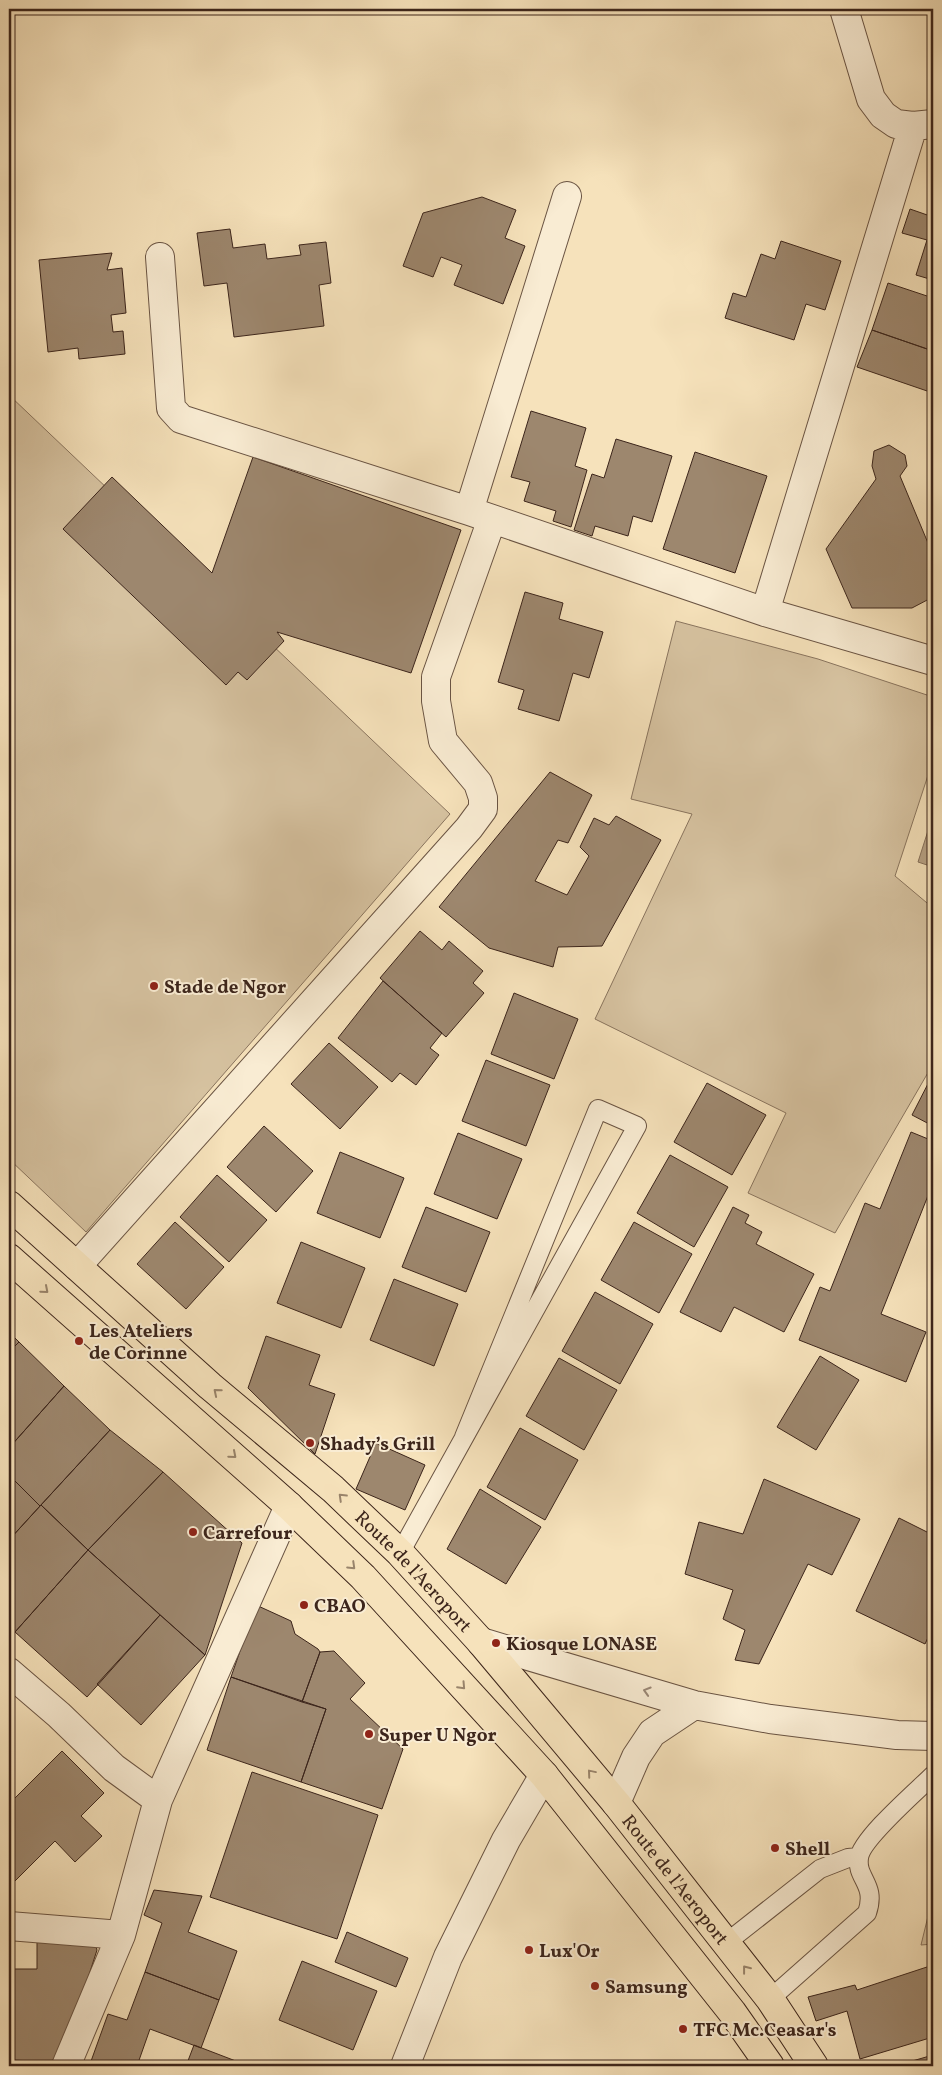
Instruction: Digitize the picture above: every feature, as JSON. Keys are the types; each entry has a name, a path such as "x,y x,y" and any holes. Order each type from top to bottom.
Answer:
{"highway":[{"name":"Route de l'Aeroport","path":"9,1205 210,1386 333,1489 400,1553 481,1642 616,1804 770,1999 814,2066"},
{"name":"Route de l'Aeroport","path":"9,1258 290,1506 363,1577 544,1775 732,2012 770,2066"}],"street":[{"path":"765,612 923,125 896,124 883,115 872,99 844,9"},
{"path":"76,1266 469,828 482,809 483,798 478,783 443,741 436,701 436,677 567,196"},
{"path":"160,257 171,408 181,419 480,515 765,612 933,661"},
{"path":"66,2066 121,1935 158,1800 290,1506"},
{"path":"481,1642 694,1705 770,1719 897,1735 933,1736"},
{"path":"9,1672 59,1714 114,1768 158,1800"},
{"path":"616,1804 636,1757 652,1733 694,1705"},
{"path":"406,2065 448,1957 506,1840 544,1775"},
{"path":"9,1926 121,1935"}],"lane":[{"path":"400,1553 637,1126 598,1109 464,1437"},
{"path":"770,1999 868,1914 871,1895 862,1874 859,1857 863,1847 903,1802 933,1775"},
{"path":"726,1943 820,1869 848,1858 859,1857"}],"shaded area":[{"name":"Stade de Ngor","path":"9,395 450,814 86,1232 9,1159"},
{"path":"676,621 818,659 933,697 933,760 895,876 933,908 933,1064 835,1233 748,1193 786,1113 595,1019 692,814 631,799"},
{"path":"933,815 933,867 918,862"},
{"path":"933,1906 933,1944 921,1945 930,1908"}],"building":[{"path":"482,197 516,210 505,238 525,246 503,304 454,285 462,265 441,257 433,277 403,266 423,213"},
{"path":"910,209 933,217 933,280 916,275 927,240 902,233"},
{"path":"230,229 233,248 265,244 267,259 301,255 299,245 326,242 331,283 319,285 324,326 234,337 227,283 204,286 197,233"},
{"path":"781,241 841,261 825,310 806,304 794,340 725,318 733,293 746,297 761,254 775,259"},
{"path":"112,253 107,270 122,268 126,313 111,315 113,332 123,331 125,354 79,359 78,348 48,352 39,260"},
{"path":"888,283 933,298 933,351 872,330"},
{"path":"872,330 933,351 933,393 857,367"},
{"path":"531,411 586,428 575,466 587,470 571,527 553,521 556,511 524,501 530,482 511,477"},
{"path":"616,439 672,456 652,522 633,516 628,536 595,526 592,536 574,530 592,474 604,478"},
{"path":"889,445 905,455 907,466 900,476 933,555 933,594 931,598 912,608 852,608 826,549 876,479 872,466 874,451"},
{"path":"695,452 767,476 735,573 663,549"},
{"path":"253,457 461,530 411,673 277,632 284,641 247,680 238,672 226,685 63,529 112,477 212,573"},
{"path":"525,592 563,603 559,619 603,632 589,678 573,673 559,721 518,709 524,690 498,682"},
{"path":"550,772 592,795 568,843 558,840 535,881 567,895 589,856 580,847 594,818 609,825 616,816 661,840 602,946 558,947 553,967 489,948 439,907"},
{"path":"420,931 442,950 449,941 483,971 473,983 484,993 446,1037 380,978"},
{"path":"383,981 442,1033 430,1048 439,1055 416,1085 400,1073 392,1082 338,1038"},
{"path":"514,993 578,1019 554,1079 491,1054"},
{"path":"329,1043 378,1087 340,1129 291,1084"},
{"path":"486,1060 550,1085 526,1146 462,1121"},
{"path":"933,1074 933,1126 912,1115"},
{"path":"707,1083 766,1115 732,1175 674,1142"},
{"path":"264,1126 313,1171 276,1212 227,1167"},
{"path":"911,1132 933,1141 933,1183 881,1314 926,1332 906,1382 799,1340 820,1287 830,1291 865,1203 880,1209"},
{"path":"458,1133 522,1159 497,1219 434,1194"},
{"path":"340,1152 404,1178 380,1238 317,1213"},
{"path":"670,1155 728,1187 694,1247 637,1213"},
{"path":"217,1175 267,1220 229,1262 180,1217"},
{"path":"426,1207 490,1232 466,1292 402,1267"},
{"path":"733,1207 749,1215 745,1223 762,1232 756,1244 814,1274 784,1332 734,1307 721,1332 680,1312"},
{"path":"175,1222 224,1267 186,1309 137,1264"},
{"path":"634,1222 692,1254 659,1313 601,1280"},
{"path":"301,1242 365,1268 341,1328 277,1303"},
{"path":"394,1279 458,1304 434,1366 370,1340"},
{"path":"595,1292 653,1324 620,1384 562,1351"},
{"path":"9,1332 19,1342 9,1352"},
{"path":"266,1336 320,1355 309,1385 335,1394 315,1454 248,1388"},
{"path":"19,1342 64,1386 9,1448 9,1352"},
{"path":"820,1356 859,1380 816,1450 777,1427"},
{"path":"559,1358 617,1390 584,1450 526,1416"},
{"path":"64,1386 110,1430 40,1506 9,1475 9,1448"},
{"path":"520,1428 578,1460 545,1520 487,1487"},
{"path":"110,1430 163,1472 88,1550 41,1505"},
{"path":"376,1443 425,1465 405,1510 356,1489"},
{"path":"163,1472 242,1543 205,1655 88,1550"},
{"path":"9,1475 40,1506 9,1540"},
{"path":"764,1479 860,1519 832,1575 808,1564 759,1664 735,1660 745,1630 723,1619 733,1590 685,1574 699,1522 743,1534"},
{"path":"480,1489 541,1527 506,1584 447,1549"},
{"path":"41,1505 88,1550 15,1632 9,1627 9,1540"},
{"path":"899,1518 933,1535 933,1627 925,1644 856,1611"},
{"path":"88,1550 160,1615 87,1697 15,1632"},
{"path":"256,1605 291,1621 295,1634 320,1652 302,1702 231,1677"},
{"path":"160,1615 205,1655 141,1725 97,1684"},
{"path":"334,1651 365,1683 350,1699 403,1749 382,1809 301,1782 326,1709 302,1702 320,1652"},
{"path":"231,1677 326,1709 301,1782 207,1750"},
{"path":"62,1751 104,1793 81,1816 102,1836 75,1862 55,1841 9,1887 9,1804"},
{"path":"252,1772 378,1815 337,1939 210,1897"},
{"path":"154,1890 202,1896 188,1932 237,1951 219,2000 145,1972 162,1923 144,1915"},
{"path":"347,1932 408,1958 396,1987 335,1962"},
{"path":"37,1941 94,1942 97,1950 61,2062 9,2060 9,1969 37,1969"},
{"path":"302,1961 377,1991 353,2050 279,2020"},
{"path":"933,1965 933,2037 860,2059 847,2011 816,2021 808,1997 855,1985 857,1990"},
{"path":"145,1972 219,2000 201,2048 150,2029 137,2066 95,2066 90,2064 108,2014 127,2020"},
{"path":"194,2045 241,2063 240,2066 186,2066"},
{"path":"933,2055 933,2066 895,2066"}],"place":[{"name":"Stade de Ngor","path":"154,986"},
{"name":"Les Ateliers de Corinne","path":"79,1341"},
{"name":"Shady’s Grill","path":"310,1443"},
{"name":"Carrefour","path":"193,1532"},
{"name":"CBAO","path":"304,1605"},
{"name":"Kiosque LONASE","path":"496,1643"},
{"name":"Super U Ngor","path":"369,1734"},
{"name":"Shell","path":"775,1848"},
{"name":"Lux'Or","path":"529,1950"},
{"name":"Samsung","path":"595,1986"},
{"name":"TFC Mc.Ceasar's","path":"683,2029"}]}
